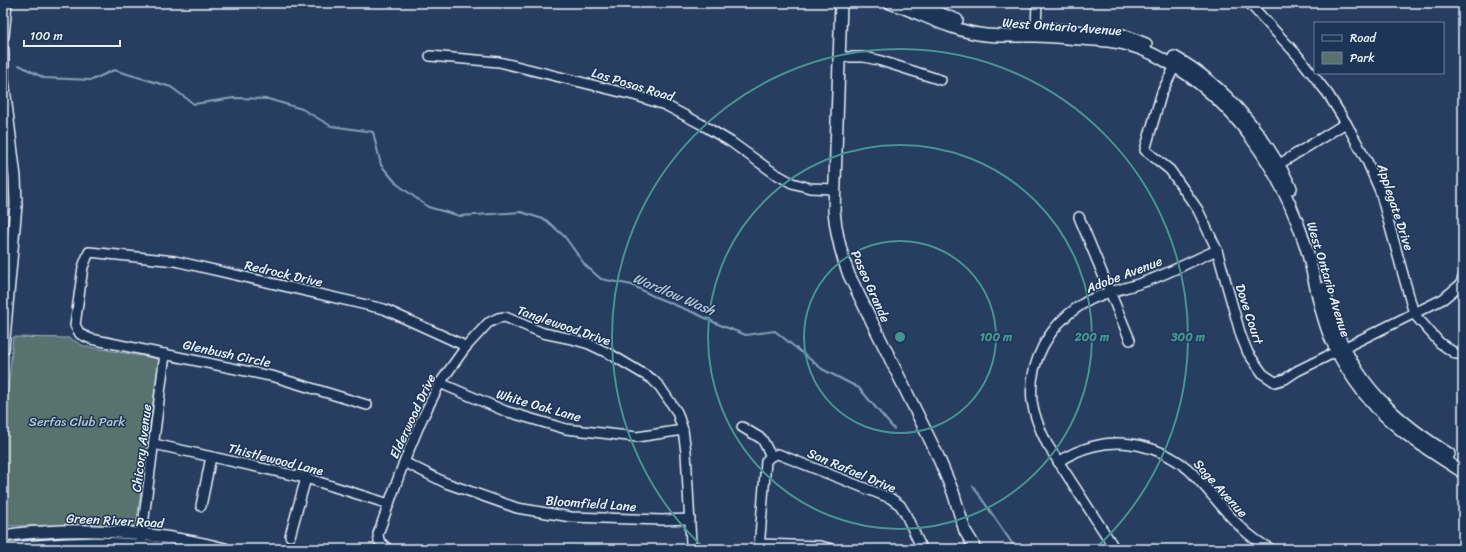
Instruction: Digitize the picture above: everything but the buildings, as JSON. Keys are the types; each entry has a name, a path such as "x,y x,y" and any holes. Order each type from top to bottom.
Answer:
{"main road":[{"path":"3,36 6,3"},
{"name":"Paseo Grande","path":"841,3 834,189 836,230 841,253 848,275 936,452 954,492 968,537 973,544 974,549"},
{"name":"West Ontario Avenue","path":"890,3 959,30 979,34 1037,32"},
{"name":"West Ontario Avenue","path":"912,3 962,22 980,26 1121,43 1159,58 1193,68 1217,87 1234,104 1253,128 1275,167 1291,187 1313,243 1341,350 1354,380 1365,396 1384,416 1425,448 1463,472"},
{"path":"3,50 3,80 15,177 16,205 3,349"},
{"name":"West Ontario Avenue","path":"1341,350 1371,391 1389,410 1429,442 1463,463"},
{"name":"Green River Road","path":"3,536 76,530 142,533 182,539 225,549"},
{"name":"Paseo Grande","path":"967,549 968,537"},
{"name":"Green River Road","path":"3,549 90,543 141,545 169,549"}],"street":[{"path":"1037,3 1037,32"},
{"name":"Applegate Drive","path":"1249,3 1298,56 1328,94 1367,161 1380,191 1414,314"},
{"name":"Las Posas Road","path":"430,56 498,62 651,100 701,124 731,142 774,173 792,183 810,188 834,189"},
{"path":"838,57 864,57 878,60 941,80"},
{"name":"Dove Court","path":"1176,63 1162,92 1145,150 1170,170 1198,210 1216,250 1241,336 1248,353 1263,374 1275,382 1280,381 1443,299 1460,284 1463,278"},
{"path":"1275,167 1346,123"},
{"path":"1079,217 1130,340"},
{"name":"Adobe Avenue","path":"1115,549 1058,462 1039,428 1032,400 1035,364 1050,335 1064,318 1081,304 1110,292 1145,282 1216,250"},
{"name":"Glenbush Circle","path":"89,252 83,267 75,325 80,334 92,339 276,377 367,405"},
{"name":"Redrock Drive","path":"89,252 175,261 384,309 461,344 465,348"},
{"path":"1414,314 1440,343 1456,354"},
{"name":"Tanglewood Drive","path":"498,318 505,317 543,333 589,344 610,354 652,379 660,387 677,412 683,430 686,452 690,519 690,549"},
{"name":"Elderwood Drive","path":"388,549 378,542 378,534 404,462 421,421 440,383 465,348 488,324 498,318"},
{"name":"Chicory Avenue","path":"141,545 166,354"},
{"name":"White Oak Lane","path":"440,383 505,411 566,429 637,437 683,430"},
{"path":"742,427 762,439 771,456 766,461 765,469 760,546 820,546 832,549"},
{"name":"Sage Avenue","path":"1058,462 1080,450 1106,443 1123,442 1153,449 1166,454 1190,470 1241,529 1251,538 1271,549"},
{"name":"Thistlewood Lane","path":"154,444 306,478 389,504"},
{"name":"San Rafael Drive","path":"771,456 778,454 890,498 900,505 905,512 922,549"},
{"path":"200,506 211,457"},
{"name":"Bloomfield Lane","path":"404,462 446,483 517,508 571,517 655,520 690,519"},
{"path":"290,536 306,478"}],"green space":[{"name":"Serfas Club Park","path":"13,337 69,338 84,346 159,359 136,527 101,525 3,526 3,444"}],"waterway":[{"name":"Wardlow Wash","path":"19,65 44,78 92,80 114,70 171,87 194,104 234,98 268,99 302,109 331,126 373,132 381,165 397,184 428,207 460,216 521,212 546,220 565,237 585,265 601,279 632,285 653,296 746,335 775,331 822,369 859,388 894,429"},
{"name":"Wardlow Wash","path":"973,486 1016,549"}]}
